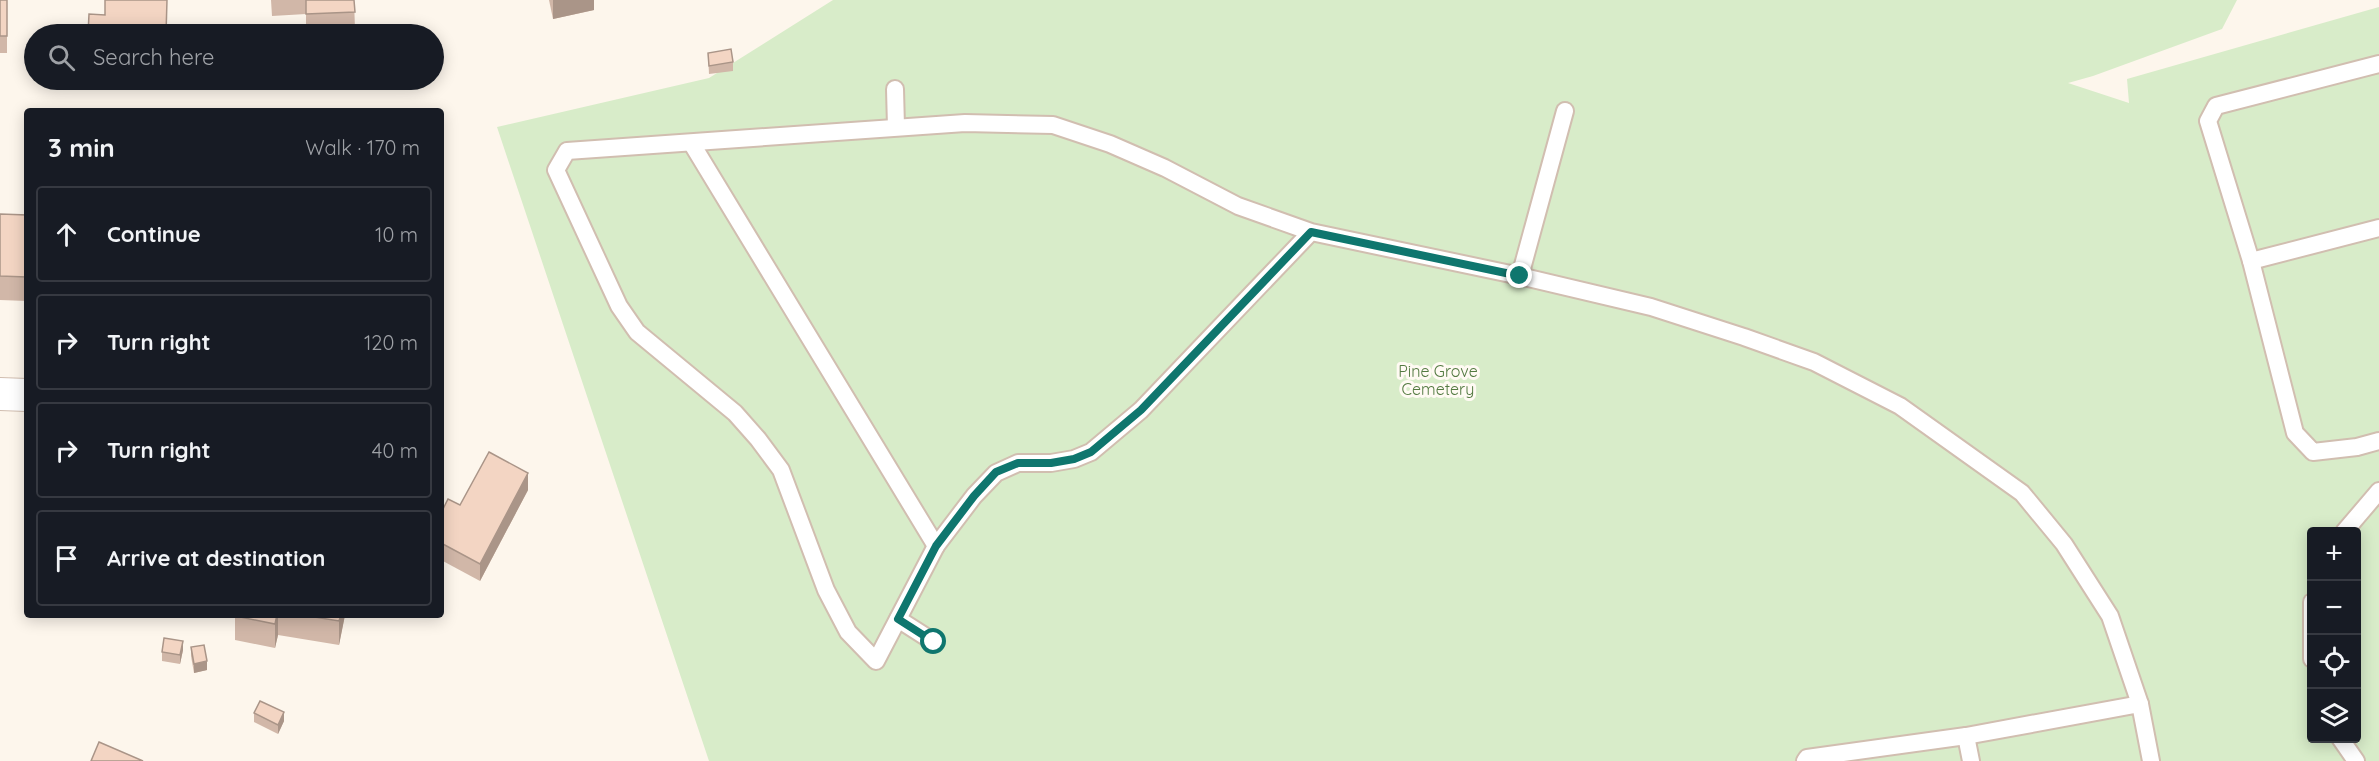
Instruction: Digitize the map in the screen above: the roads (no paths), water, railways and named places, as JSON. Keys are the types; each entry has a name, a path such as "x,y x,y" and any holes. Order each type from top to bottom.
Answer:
{"street":[{"path":"0,394 24,395"}],"lane":[{"path":"2379,64 2216,106 2208,122 2251,261 2295,433 2313,452 2357,447 2379,441"},
{"path":"895,89 896,127"},
{"path":"1520,276 1565,111"},
{"path":"1311,232 1201,349 1125,424 1091,452 1074,459 1051,463 1018,463 996,472 974,496 936,546 876,661 848,632 826,590 781,470 759,439 735,413 637,332 619,306 556,170 567,152 965,123 1053,125 1110,144 1165,168 1238,206 1311,232 1520,276 1651,307 1814,362 1900,406 2022,493 2064,544 2110,616 2140,704 2151,761"},
{"path":"692,144 936,546"},
{"path":"2251,261 2379,228"},
{"path":"2348,527 2379,491"},
{"path":"898,619 934,642"},
{"path":"1805,761 1806,758 1966,736 2140,704"},
{"path":"1966,736 1971,761"},
{"path":"2343,743 2356,761"}],"park label":[{"name":"Pine Grove Cemetery","path":"1438,380"}]}
